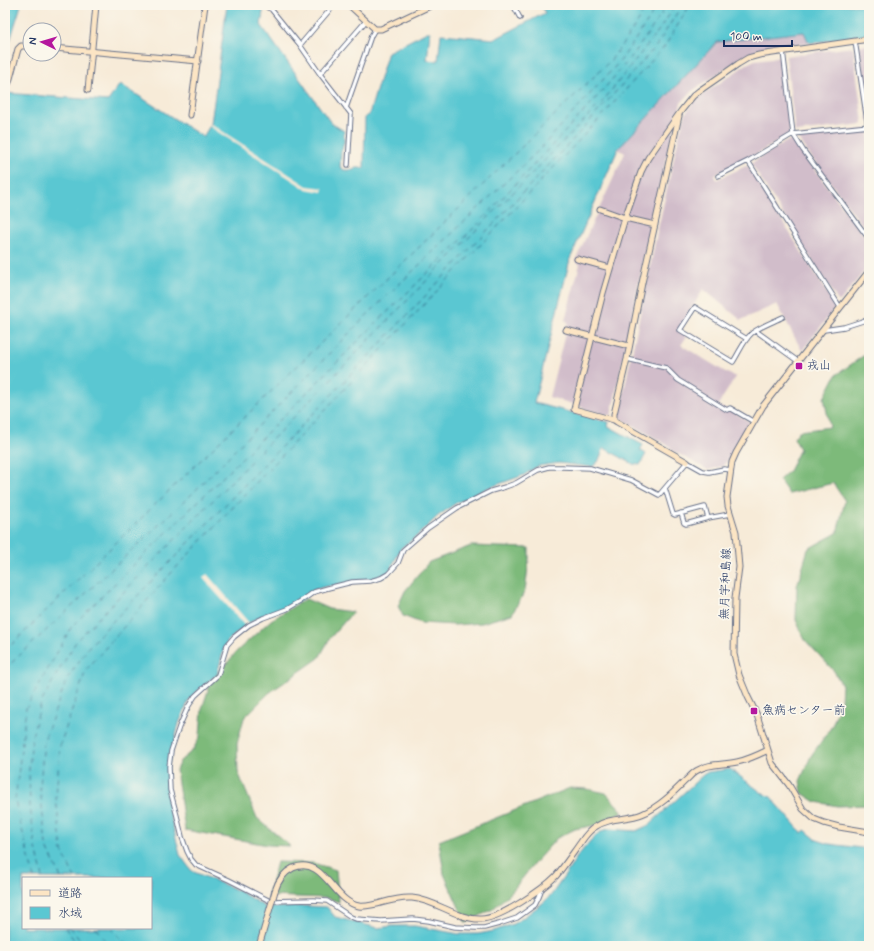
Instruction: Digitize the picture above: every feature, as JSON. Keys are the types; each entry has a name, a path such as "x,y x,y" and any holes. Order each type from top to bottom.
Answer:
{"street":[{"path":"88,90 96,5"},
{"path":"190,116 205,5"},
{"path":"268,5 268,8 271,9 300,45 350,114 348,165"},
{"path":"300,45 334,5"},
{"path":"349,5 376,29 381,29 432,5"},
{"path":"513,5 520,18"},
{"path":"320,74 366,21"},
{"path":"346,108 371,36 376,29"},
{"path":"731,470 724,469 709,472 703,471 614,420 574,409 603,293 625,218 641,172 648,158 687,103 699,91 738,64 759,54 869,39"},
{"path":"718,176 748,161 793,134 869,126 855,41"},
{"path":"9,82 18,49 22,46"},
{"path":"62,49 198,61"},
{"path":"783,51 793,134 812,163 869,238"},
{"path":"614,420 614,414 676,128 681,111"},
{"path":"748,161 840,307"},
{"path":"600,209 625,218 655,225"},
{"path":"577,259 610,268"},
{"name":"無月宇和島線","path":"869,271 763,406 732,462 727,497 730,514 736,532 739,567 735,598 734,654 739,674 762,730 772,763 803,809 814,819 839,827 869,832"},
{"path":"747,339 695,307 680,330 733,362 752,333 759,328 783,317"},
{"path":"824,330 844,327 869,319"},
{"path":"566,330 629,346"},
{"path":"756,331 799,362"},
{"path":"627,359 666,368 678,380 727,410 730,408 754,422"},
{"path":"542,888 535,905 517,918 484,928 455,927 430,921 413,919 381,921 356,919 328,902 313,900 270,901 258,896 228,880 196,866 191,860 182,838 170,790 169,767 171,751 179,727 194,696 218,675 227,645 234,637 249,625 262,618 287,609 304,600 314,592 352,582 370,581 381,578 388,574 398,563 403,550 428,528 457,508 491,491 516,483 538,470 562,467 590,468 631,480 659,495 687,462"},
{"path":"665,488 673,514 675,515 705,507 708,518"},
{"path":"681,513 684,523 686,524 730,514"},
{"path":"259,946 278,883 291,869 306,866 313,868 320,873 344,898 352,904 359,906 367,906 399,898 413,898 427,901 469,918 491,918 533,894 556,876 588,833 595,827 607,821 641,814 654,807 697,770 705,767 738,762 768,750"}],"shaded area":[{"path":"804,32 809,43 761,50 746,55 692,91 681,103 656,199 611,416 586,410 583,407 549,397 568,322 565,320 580,264 575,261 625,153 618,149 717,42"},
{"path":"869,45 869,122 868,122 859,46"},
{"path":"853,47 863,123 797,132 795,131 786,56"},
{"path":"781,57 790,134 747,160 714,175 716,180 746,166 749,167 835,308 802,351 777,304 741,320 703,289 679,331 687,336 681,345 736,377 718,406 730,410 751,423 735,452 723,466 708,470 670,449 671,447 620,418 619,415 658,229 680,132 686,113 693,103 701,96 747,64 755,60"},
{"path":"865,129 869,131 869,234 798,139 799,137"},
{"path":"789,140 792,140 869,242 869,265 840,301 838,301 752,165 753,162"}],"green space":[{"path":"869,355 869,805 837,806 816,802 802,793 800,781 811,756 832,726 841,701 842,685 834,671 805,640 796,620 797,586 808,549 837,533 845,501 833,483 789,494 779,480 789,471 800,449 794,438 799,431 830,427 824,398 836,375 863,356"},
{"path":"471,546 529,548 525,591 512,614 482,623 455,625 421,623 403,616 398,606 405,591 429,562"},
{"path":"306,599 329,609 353,612 330,638 319,658 269,693 244,718 237,744 238,772 257,818 290,846 268,845 185,830 176,770 180,761 193,750 200,736 202,709 210,684 237,651 271,620"},
{"path":"570,788 587,789 606,793 623,812 601,824 575,829 557,838 513,890 493,909 466,923 444,874 439,841"},
{"path":"277,862 313,863 336,870 339,902 327,898 268,896"}],"water":[{"path":"5,5 21,5 5,57"},
{"path":"227,5 264,5 261,25 331,123 344,131 344,143 341,151 340,167 344,170 355,170 355,168 364,168 365,117 369,115 388,52 427,32 430,32 427,60 438,61 441,34 495,39 545,13 541,5 869,5 869,36 809,43 804,32 717,42 618,149 570,259 534,403 609,422 608,426 643,445 640,450 646,454 640,465 633,464 604,448 598,462 592,467 559,463 538,466 524,475 485,489 456,503 438,516 417,536 401,548 389,572 380,577 323,587 314,590 285,609 264,615 249,623 227,642 217,674 192,696 188,702 179,723 168,766 167,794 180,855 191,870 237,890 267,908 305,906 327,907 335,917 378,928 415,926 459,934 478,934 494,931 513,924 544,902 552,894 577,857 591,840 604,830 636,831 649,825 703,775 708,772 730,769 765,795 770,796 802,833 805,830 817,840 829,844 869,849 869,946 5,946 5,93 108,101 120,84 203,137 211,124"}],"pier":[{"path":"211,124 307,186 323,188 322,192 306,189 209,126"},
{"path":"207,574 249,623 245,626 203,578"}],"ferry route":[{"path":"5,651 611,60 638,22 646,5"},
{"path":"5,669 192,494 364,318 540,149 621,60 650,18 655,5"},
{"path":"34,877 15,801 26,708 72,626 373,326 478,224 590,105 633,55 661,15 665,5"},
{"path":"43,877 35,844 30,806 29,769 32,736 41,703 77,640 603,101 656,34 676,5"},
{"path":"61,877 46,845 40,787 44,740 67,679 90,645 363,362 580,132 657,45 682,5"},
{"path":"75,877 62,851 56,798 60,745 86,670 173,571 602,116 665,46 690,5"},
{"path":"66,929 79,946"},
{"path":"71,929 85,946"},
{"path":"97,929 109,946"},
{"path":"112,929 128,946"}],"place":[{"name":"戎山","path":"799,366"},
{"name":"魚病センター前","path":"754,711"}]}
